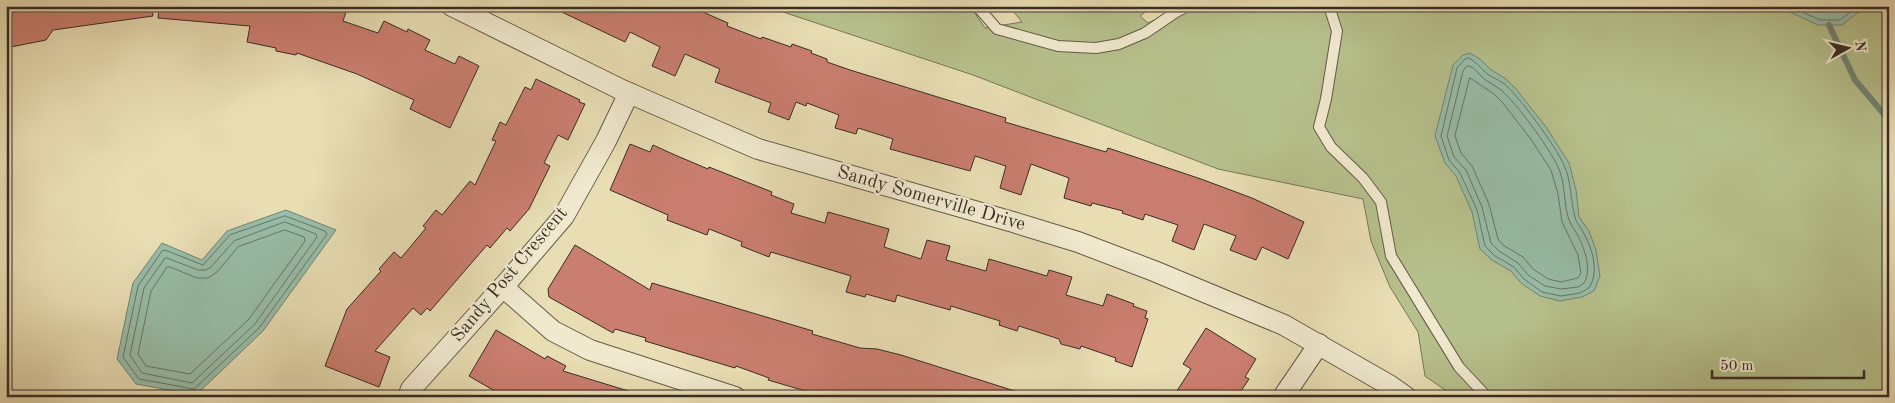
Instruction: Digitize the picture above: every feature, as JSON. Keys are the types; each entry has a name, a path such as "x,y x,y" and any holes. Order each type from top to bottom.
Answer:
{"street":[{"name":"Sandy Somerville Drive","path":"452,6 629,93 758,149 1078,242 1284,325 1406,397"},
{"name":"Sandy Post Crescent","path":"408,397 411,389 564,216 606,141 629,93"},
{"path":"503,287 553,331 590,350 735,397"},
{"path":"1283,397 1319,344"}],"lane":[{"path":"977,6 997,29 1058,46 1096,48 1119,44 1145,33 1188,6"},
{"path":"1330,6 1337,30 1326,99 1319,127 1331,146 1363,178 1381,202 1391,256 1459,367 1487,397"}],"shaded area":[{"path":"765,6 970,6 985,28 1022,22 1009,6 1153,6 1140,16 1148,23 1186,6 1889,6 1889,397 1455,397 1425,376 1418,332 1390,287 1371,241 1363,199 1218,169 973,75"}],"water":[{"path":"1777,6 1866,6 1842,25 1818,25"},
{"path":"1470,53 1506,79 1516,89 1546,127 1569,163 1576,190 1579,217 1589,231 1596,250 1600,276 1594,291 1582,297 1560,301 1540,296 1521,283 1511,271 1492,260 1480,249 1472,212 1456,176 1445,163 1435,136 1453,65 1463,55"},
{"path":"286,210 336,230 263,331 196,395 136,384 117,359 133,283 162,243 202,260 227,231"}],"building":[{"path":"6,6 152,6 153,16 53,30 46,40 6,48"},
{"path":"159,6 348,6 343,21 378,33 384,21 407,32 408,29 430,40 425,50 455,64 459,56 479,66 450,128 410,109 414,100 357,74 297,53 296,55 276,51 276,48 247,42 250,26 158,18"},
{"path":"549,6 689,6 728,23 727,26 761,39 762,37 791,47 792,44 812,51 811,53 827,59 827,62 1006,118 1005,122 1106,152 1108,148 1201,179 1252,198 1304,222 1288,259 1262,247 1256,260 1230,250 1236,236 1204,224 1194,250 1172,241 1178,225 1145,214 1143,220 1122,213 1123,211 1092,203 1091,206 1064,198 1069,178 1031,164 1021,195 1000,188 1006,166 975,156 970,171 890,149 893,139 858,128 856,134 835,128 839,115 807,103 806,106 796,102 789,120 768,112 771,103 715,82 720,69 685,54 675,76 652,66 660,47 630,32 625,42"},
{"path":"536,79 585,104 568,140 558,135 544,163 550,166 529,209 510,231 507,228 490,248 487,245 430,311 427,308 421,315 413,308 375,351 390,357 379,387 325,366 347,309 381,271 379,269 394,252 401,258 426,228 423,226 436,210 442,215 470,181 475,185 496,141 492,140 500,122 506,125 525,87 531,90"},
{"path":"630,144 650,152 653,145 708,169 709,167 772,192 771,195 794,204 791,213 825,223 828,212 889,229 884,247 921,259 927,240 950,246 946,260 986,271 989,259 1047,276 1049,270 1072,277 1066,295 1103,306 1107,294 1134,304 1133,306 1147,311 1145,318 1148,319 1132,367 1115,361 1116,358 1081,346 1080,349 1061,344 1059,339 1019,326 1017,331 999,325 1000,321 951,306 950,310 897,295 895,302 866,294 865,297 846,292 851,276 771,252 769,257 741,246 742,242 709,229 707,235 667,220 668,215 610,190"},
{"path":"575,245 650,290 652,283 813,331 812,334 860,348 877,349 901,355 1021,393 1020,397 826,397 768,380 769,378 736,366 735,368 645,341 646,338 615,329 613,333 549,297 548,289"},
{"path":"1206,328 1256,359 1245,377 1249,379 1237,397 1173,397 1191,369 1183,364"},
{"path":"496,330 545,359 547,356 566,366 563,371 635,393 634,397 505,397 469,376"}],"waterway":[{"path":"1829,25 1855,80 1889,120"}]}
